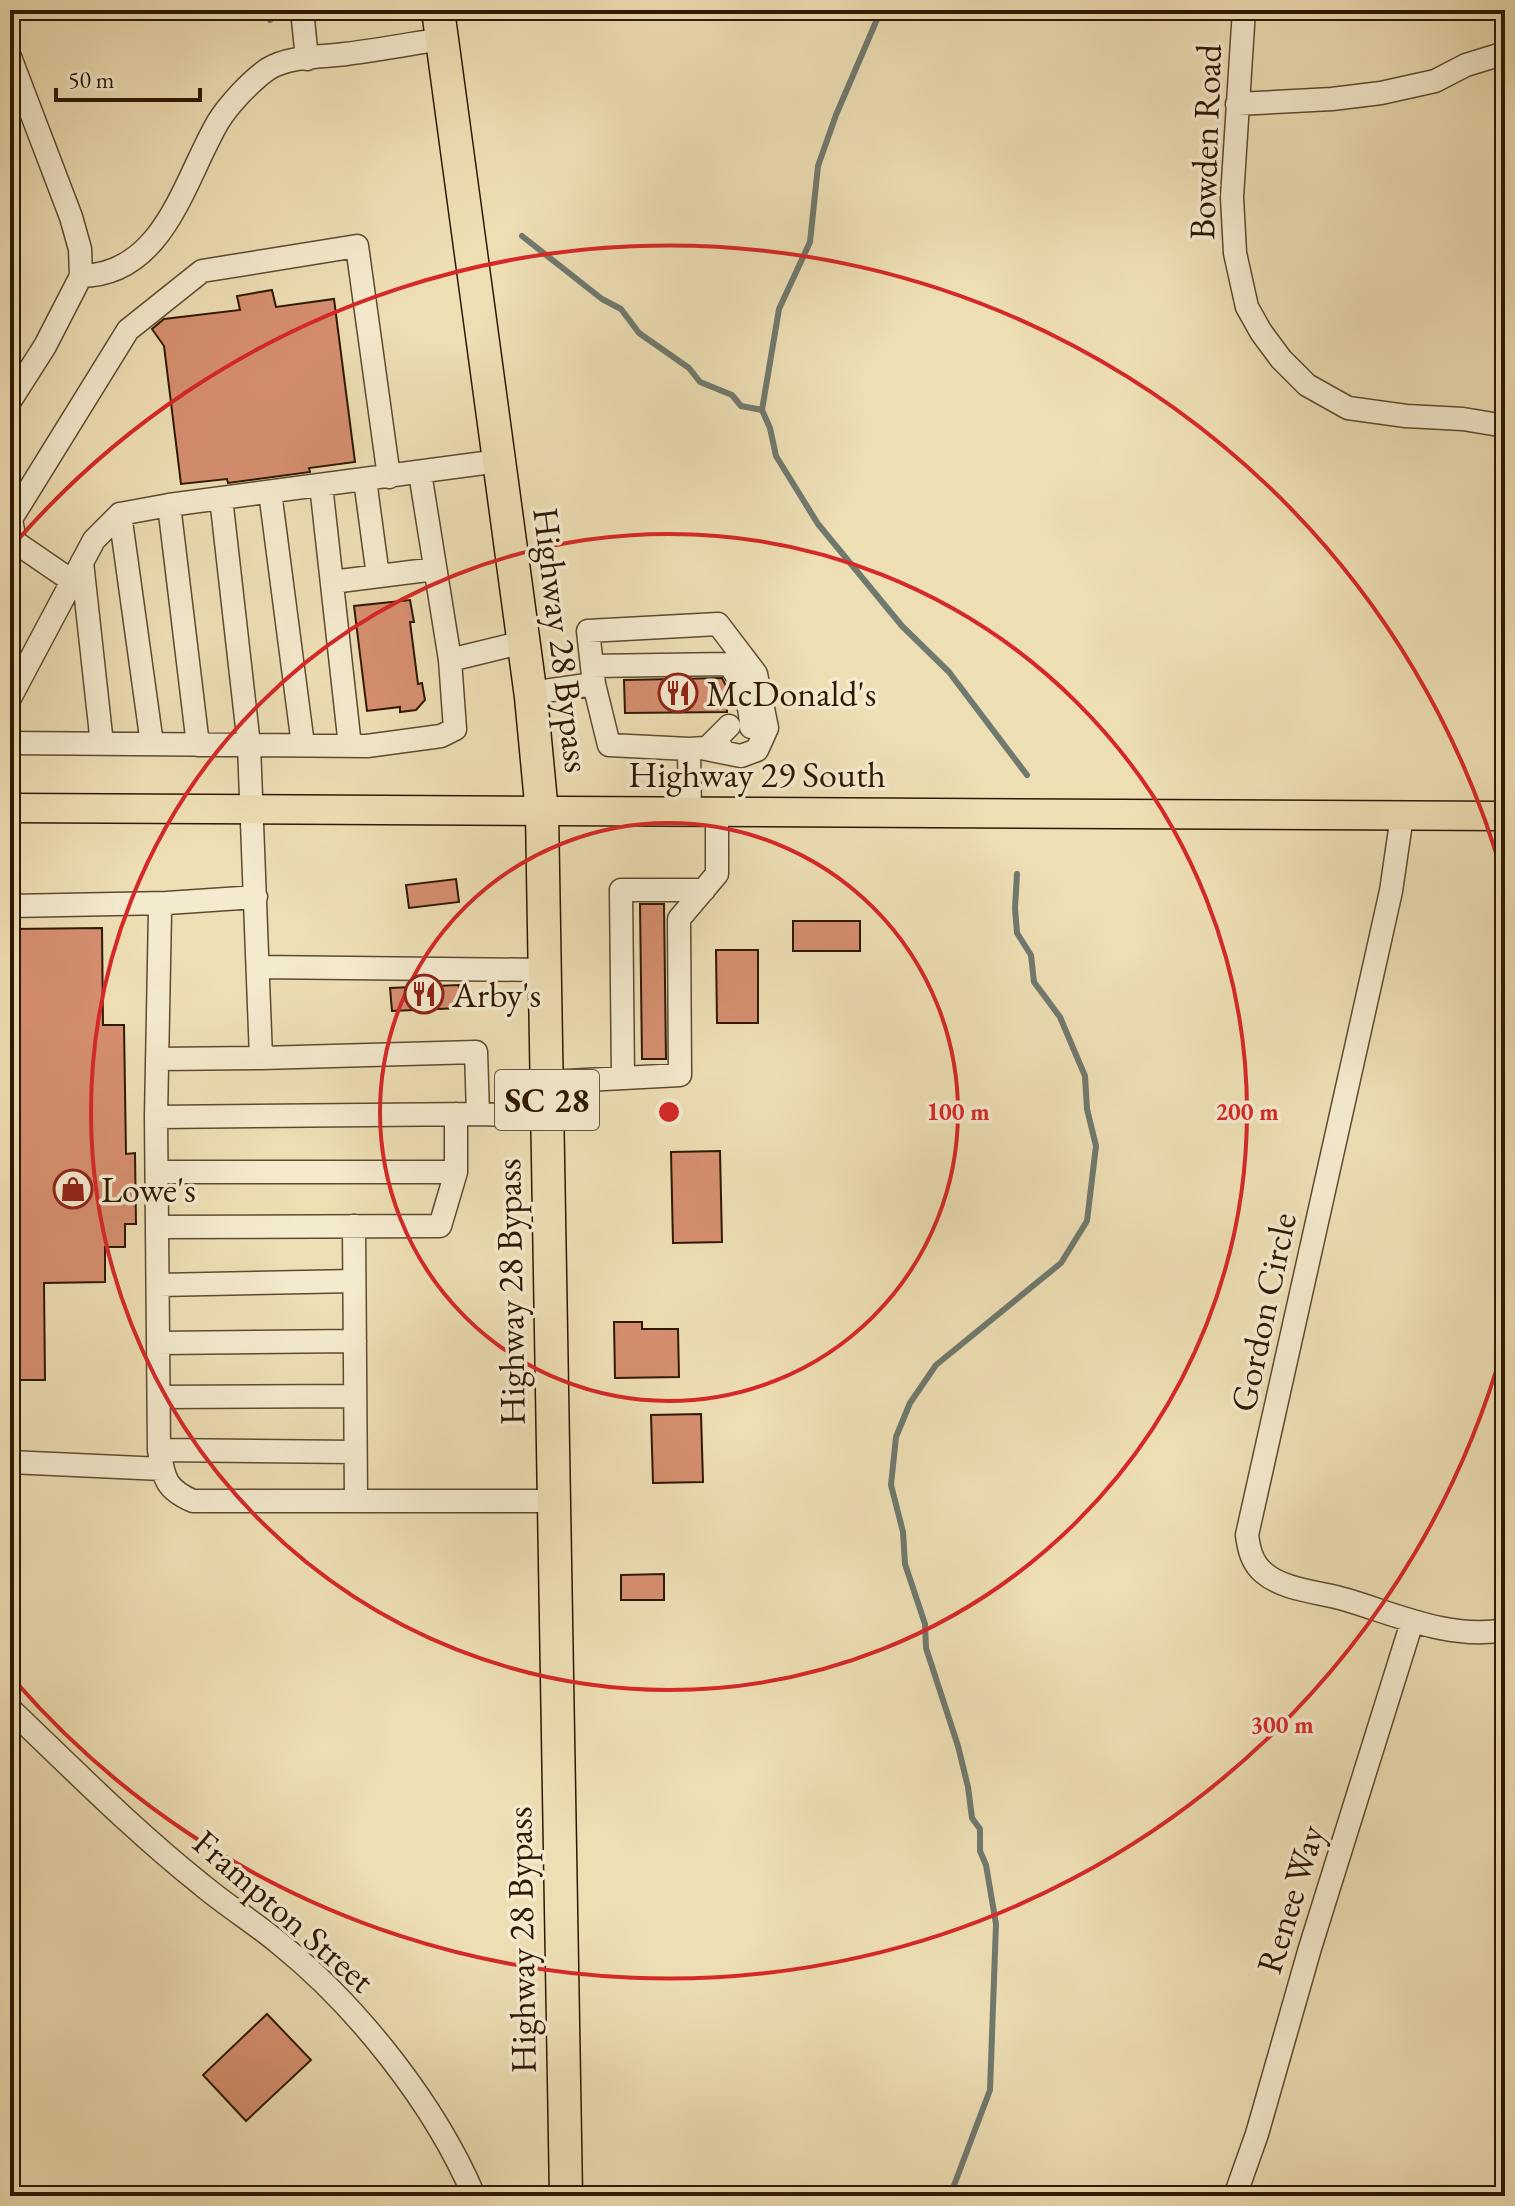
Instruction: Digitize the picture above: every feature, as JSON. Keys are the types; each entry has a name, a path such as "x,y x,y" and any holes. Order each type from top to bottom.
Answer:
{"highway":[{"name":"Highway 28 Bypass","path":"440,25 524,642 542,813 566,2196"}],"main road":[{"name":"Highway 29 South","path":"10,808 1505,816"}],"street":[{"path":"302,10 307,59"},
{"name":"Bowden Road","path":"1244,10 1232,197 1235,253 1247,307 1281,359 1307,385 1348,408 1505,426"},
{"path":"81,276 99,276 121,267 157,239 186,189 219,120 268,69 440,25"},
{"path":"1237,104 1381,93 1435,81 1466,65 1505,53"},
{"path":"10,57 71,217 80,249 81,276 45,346 10,401"},
{"path":"77,572 15,542 11,519 128,330 202,271 357,246 389,477"},
{"path":"10,698 94,540 120,514 499,461"},
{"path":"10,743 350,746 441,736 455,729 450,660 420,473"},
{"path":"365,480 378,576"},
{"path":"321,485 350,746"},
{"path":"270,492 303,745"},
{"path":"221,498 249,745 261,1058"},
{"path":"169,505 198,745"},
{"path":"120,514 152,744"},
{"path":"332,582 435,569"},
{"path":"77,572 102,744"},
{"path":"718,624 756,674 767,728 757,750 741,756 698,749 609,745 593,675 588,631 718,624"},
{"path":"450,660 524,642"},
{"path":"530,693 593,675 728,664 739,675 741,721 698,749"},
{"path":"548,1082 680,1075 679,919 717,874 704,812 698,749"},
{"name":"Gordon Circle","path":"1402,816 1391,891 1247,1535 1253,1559 1262,1572 1276,1581 1346,1599 1412,1622 1472,1632 1505,1630"},
{"path":"623,1078 621,890 704,890"},
{"path":"10,906 167,903 256,897"},
{"path":"167,903 160,911 156,1117 159,1397 164,1478 176,1494 193,1501 553,1501"},
{"path":"258,967 545,970"},
{"path":"157,1059 476,1052 456,1172 440,1226 157,1227"},
{"path":"156,1117 548,1116"},
{"path":"157,1172 456,1172"},
{"path":"354,1226 356,1500"},
{"path":"158,1285 354,1281"},
{"path":"158,1343 355,1341"},
{"path":"159,1397 355,1396"},
{"path":"10,1462 355,1452"},
{"name":"Renee Way","path":"1235,2196 1257,2134 1310,1948 1412,1622"},
{"name":"Frampton Street","path":"10,1709 201,1885 280,1944 327,1986 369,2032 425,2106 474,2196"}],"building":[{"path":"272,290 276,307 334,299 355,462 309,468 310,472 228,483 227,479 181,484 164,346 152,329 164,319 240,310 237,296"},
{"path":"410,600 418,684 422,683 425,700 416,710 400,712 400,707 367,711 354,606"},
{"path":"722,678 726,686 727,712 625,713 624,680"},
{"path":"456,879 459,902 409,908 406,885"},
{"path":"640,904 664,904 666,1059 642,1059"},
{"path":"793,921 860,921 860,951 793,951"},
{"name":"Lowe's","path":"102,928 103,1025 124,1025 126,1154 135,1153 136,1224 125,1224 125,1247 105,1247 105,1282 44,1283 45,1380 10,1380 10,929"},
{"path":"716,950 758,950 758,1023 717,1023"},
{"path":"459,985 460,1008 392,1011 390,988"},
{"path":"720,1151 722,1242 673,1243 671,1152"},
{"path":"614,1322 642,1322 642,1329 678,1329 679,1377 615,1378"},
{"path":"701,1414 703,1482 653,1483 651,1415"},
{"path":"664,1574 664,1600 621,1600 621,1575"},
{"path":"267,2014 311,2060 246,2121 203,2075"}],"waterway":[{"path":"263,10 270,20"},
{"path":"881,10 836,115 818,166 810,242 779,309 762,410 770,428 776,456 818,524 902,626 949,672 1027,775"},
{"path":"522,236 602,299 621,309 639,333 689,368 700,382 732,395 741,406 762,410"},
{"path":"950,2196 990,2090 996,1924 986,1865 980,1851 980,1829 972,1818 958,1746 926,1648 925,1624 905,1564 903,1532 891,1485 896,1437 910,1403 936,1365 1061,1263 1087,1221 1096,1146 1087,1109 1085,1076 1060,1017 1034,982 1031,955 1017,933 1017,874"}],"place":[{"name":"McDonald's","path":"678,693"},
{"name":"Arby's","path":"424,994"},
{"name":"Lowe's","path":"73,1189"}]}
